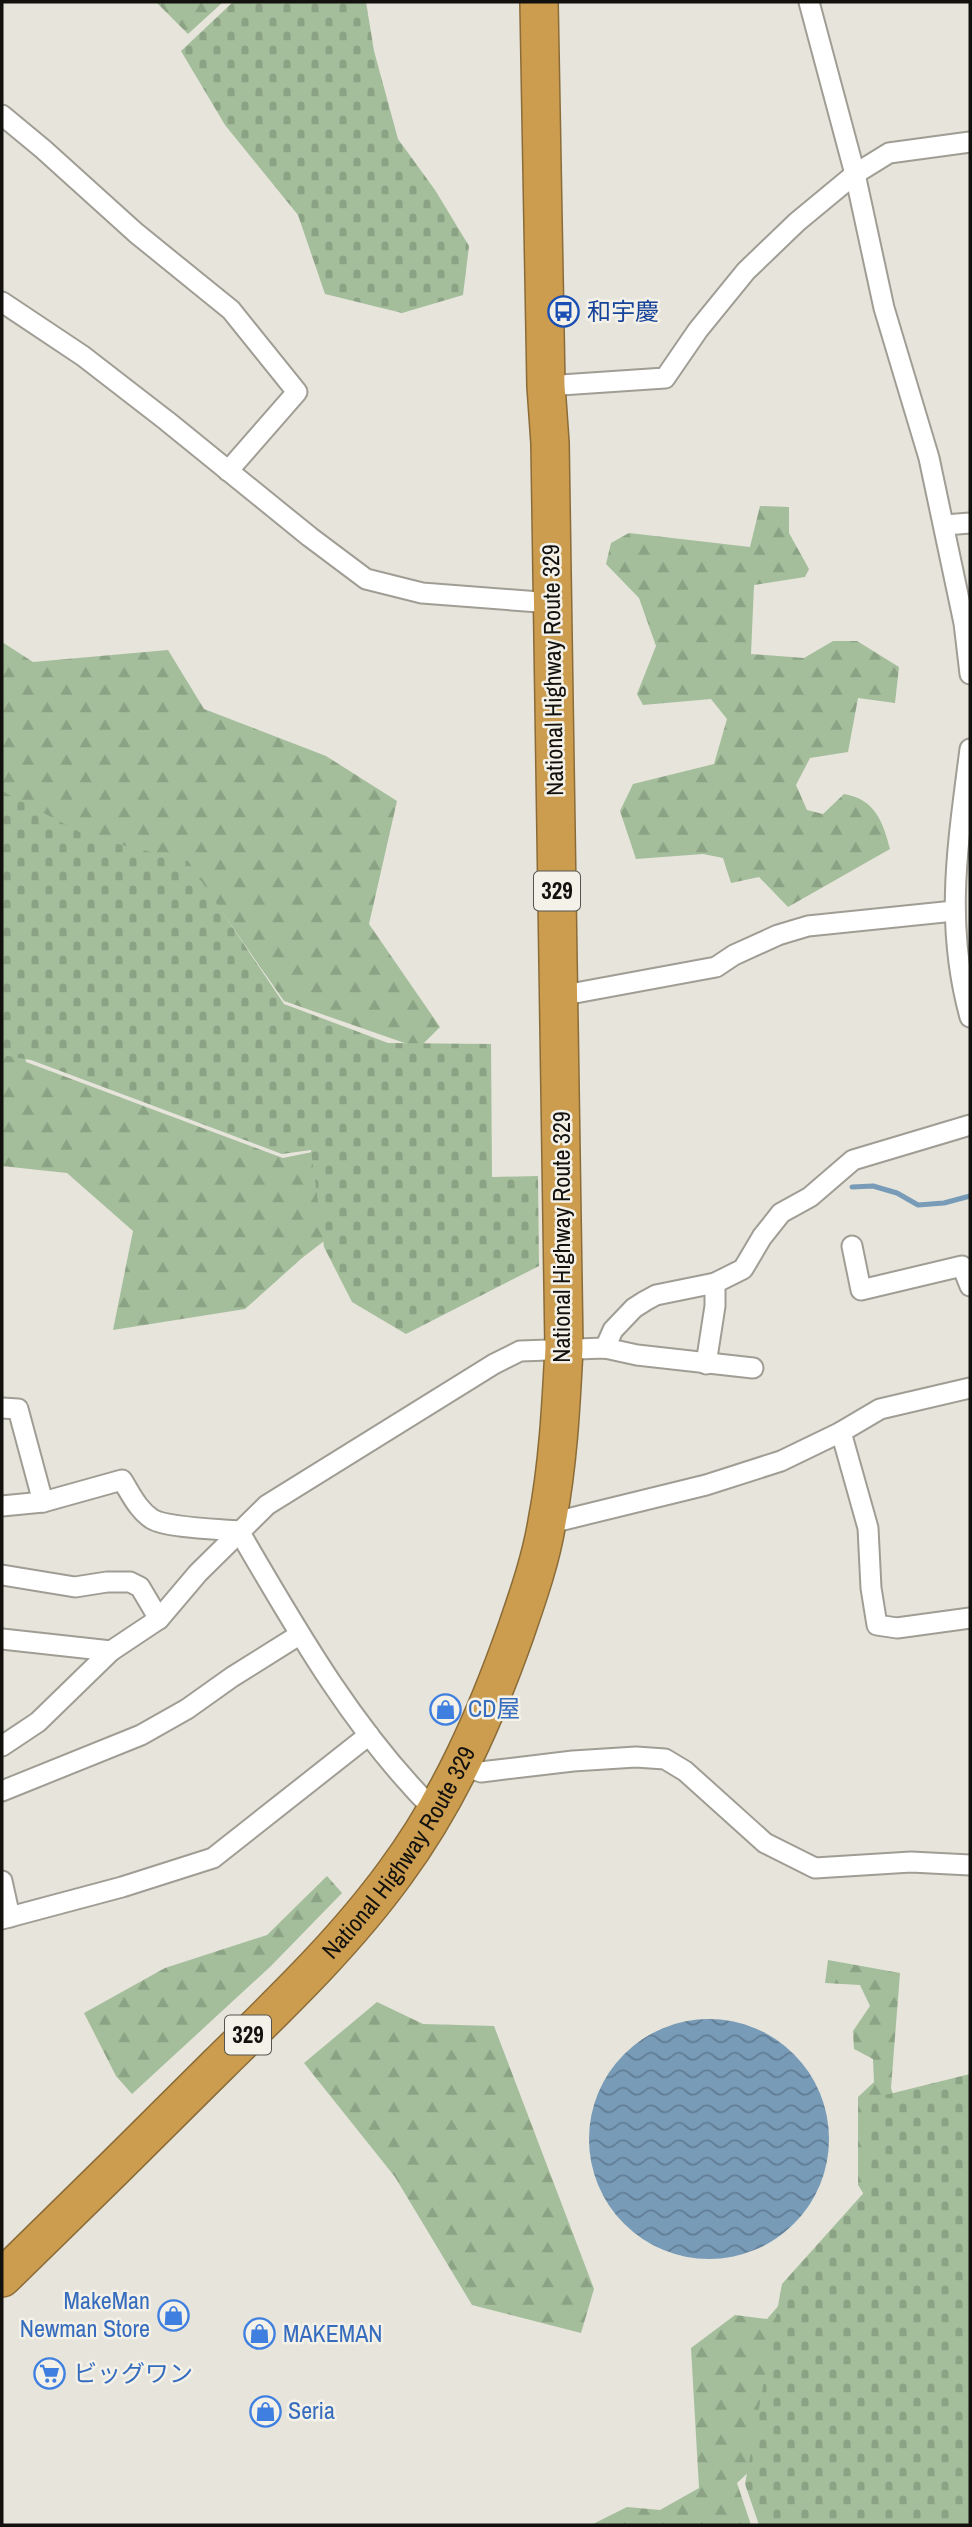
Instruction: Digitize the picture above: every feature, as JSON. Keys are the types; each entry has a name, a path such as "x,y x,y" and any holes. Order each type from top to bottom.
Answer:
{"highway":[{"name":"National Highway Route 329","path":"2,2278 243,2041 354,1926 397,1871 436,1812 477,1732 509,1652 547,1524 560,1434 564,1348 539,2"}],"street":[{"path":"809,2 855,174 884,308 929,458 964,623 970,674"},
{"path":"2,116 43,149 136,233 231,310 297,392 228,471"},
{"path":"546,386 665,378 698,330 746,271 797,222 855,174 889,153 970,142"},
{"path":"2,302 83,356 366,579 422,593 552,603"},
{"path":"945,525 970,523"},
{"path":"970,749 965,836 954,911 959,960 970,1017"},
{"path":"559,996 716,967 734,955 778,935 808,926 954,911"},
{"path":"605,1348 613,1330 634,1308 645,1301 656,1295 715,1283 743,1269 762,1237 781,1213 810,1197 853,1160 970,1125"},
{"path":"852,1246 861,1290 962,1266 970,1286"},
{"path":"706,1364 715,1306 715,1283"},
{"path":"2,1746 38,1722 111,1651 159,1619 198,1573 267,1505 494,1364 520,1351 605,1348 636,1355 753,1368"},
{"path":"547,1524 718,1481 781,1461 841,1432 880,1409 970,1388"},
{"path":"2,1408 18,1409 43,1502"},
{"path":"841,1432 868,1528 871,1587 877,1625 897,1628 970,1618"},
{"path":"2,1506 43,1502 122,1480 138,1506 153,1520 174,1526 239,1531"},
{"path":"239,1531 299,1634 369,1735 436,1812"},
{"path":"2,1575 75,1587 130,1582 140,1587 159,1619"},
{"path":"2,1791 141,1735 187,1709 232,1676 299,1634"},
{"path":"2,1639 111,1651"},
{"path":"2,1881 6,1918 122,1887 213,1858 369,1735"},
{"path":"461,1765 481,1772 573,1761 636,1757 665,1759 685,1771 765,1843 816,1868 911,1862 970,1866"}],"green space":[{"path":"156,2 223,2 188,34"},
{"path":"233,2 366,2 374,51 398,139 435,190 469,246 463,295 402,313 325,294 298,215 225,125 181,51"},
{"path":"760,506 789,507 789,533 809,569 805,577 754,585 751,654 804,658 833,641 857,641 899,667 895,703 858,698 848,752 810,758 796,785 807,810 823,814 844,794 863,801 881,821 890,849 788,907 759,877 731,883 723,858 703,854 636,859 620,811 633,784 714,764 727,719 711,699 643,705 637,694 656,646 639,598 606,564 611,543 629,533 750,547"},
{"path":"2,642 33,662 168,650 204,709 326,756 397,801 369,924 440,1027 419,1048 284,1001 222,912 18,992 26,1062 283,1158 395,1135 350,1221 302,1258 245,1309 113,1330 133,1231 67,1173 2,1166"},
{"path":"2,791 89,837 188,861 284,1004 388,1043 491,1044 492,1177 538,1176 539,1266 406,1334 352,1302 324,1247 311,1150 282,1154 31,1060 2,1055"},
{"path":"327,1876 342,1893 271,1966 132,2094 116,2076 84,2013 165,1968 267,1935"},
{"path":"828,1960 900,1973 891,2088 909,2148 892,2239 858,2185 858,2097 874,2082 873,2059 854,2049 853,2031 870,2006 860,1985 825,1983"},
{"path":"377,2002 423,2024 494,2026 594,2289 581,2333 472,2305 395,2177 304,2063"},
{"path":"970,2074 970,2525 759,2525 745,2484 782,2284 869,2187 865,2100"},
{"path":"849,2225 790,2433 737,2483 751,2525 591,2525 627,2507 660,2510 699,2488 691,2348 735,2315 767,2319"}],"water":[{"path":"709,2019 755,2029 794,2054 819,2093 829,2139 819,2185 794,2224 755,2249 709,2259 663,2249 624,2224 599,2185 589,2139 599,2093 624,2054 663,2029"}],"waterway":[{"path":"852,1187 873,1186 897,1193 918,1205 944,1203 970,1196"}],"place":[{"name":"和宇慶","path":"564,312"},
{"name":"CD屋","path":"445,1709"},
{"name":"MakeMan Newman Store","path":"173,2315"},
{"name":"MAKEMAN","path":"260,2334"},
{"name":"ビッグワン","path":"50,2374"},
{"name":"Seria","path":"265,2411"}]}
